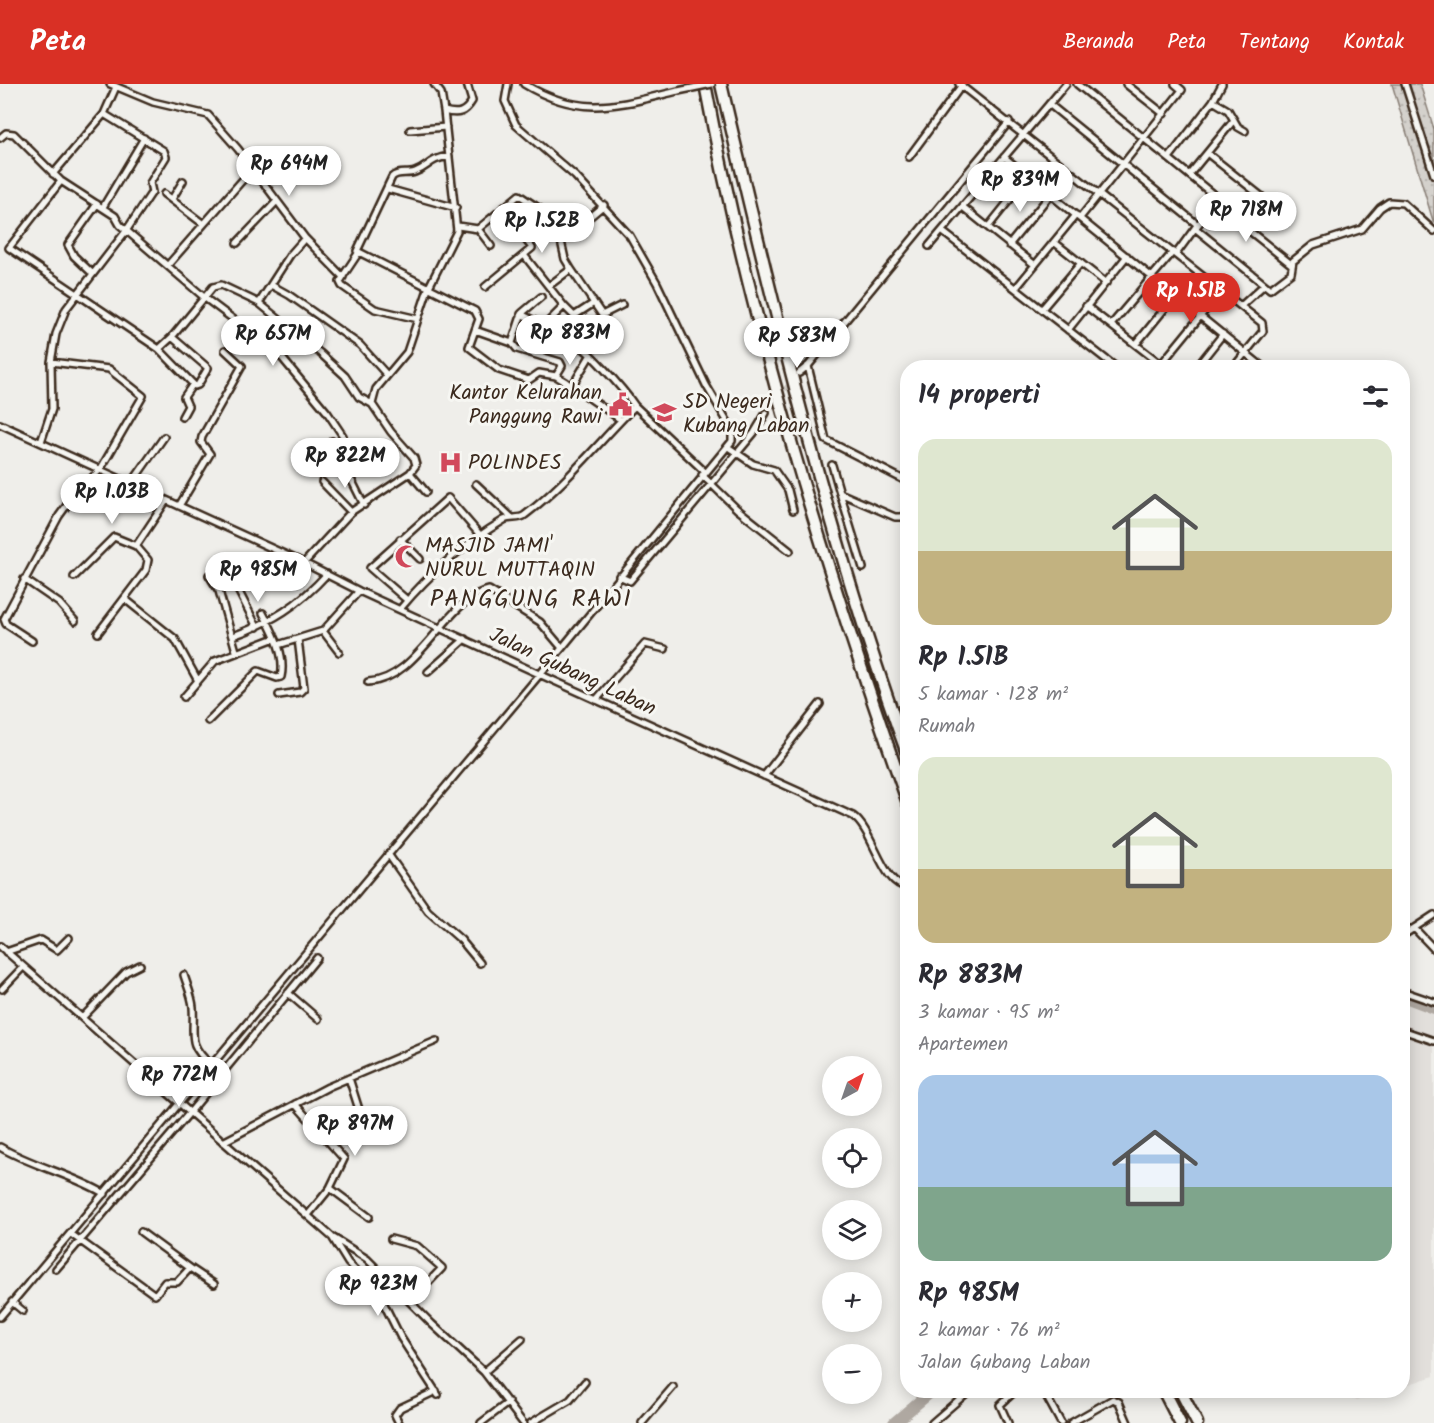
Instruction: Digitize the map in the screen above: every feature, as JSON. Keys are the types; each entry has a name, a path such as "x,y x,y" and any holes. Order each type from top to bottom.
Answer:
{"highway":[{"path":"705,84 742,252 778,393 862,674 900,781"},
{"path":"721,84 787,364 839,548 900,732"},
{"path":"1167,1398 1180,1423"},
{"path":"1184,1398 1197,1423"}],"street":[{"path":"110,84 139,94 153,102 208,115 253,168 305,238 342,276"},
{"path":"372,404 376,389 407,352 428,289 458,226 441,93 434,84"},
{"path":"444,111 461,113 467,109 472,100 467,84"},
{"path":"508,84 505,100 516,125 575,176 630,236 657,283 706,386 726,419 732,437 733,452 711,484 630,580 619,576"},
{"path":"524,84 567,103 587,107 611,107 712,84"},
{"path":"929,246 964,208 1066,84"},
{"path":"1077,84 1215,196 1216,204 1291,264"},
{"path":"1126,84 1164,114"},
{"path":"1175,84 1182,90"},
{"path":"1016,288 1054,242 1100,194 1187,84"},
{"path":"1169,158 1213,101 1222,84"},
{"path":"1406,84 1434,175"},
{"path":"909,157 961,85 1262,323 1264,329 1239,360"},
{"path":"53,174 104,114 116,87"},
{"path":"1213,101 1228,110 1245,131"},
{"path":"1049,104 1124,164 1264,285 1274,288 1291,273 1291,264 1312,245 1362,229 1380,208 1389,202 1403,203 1434,231"},
{"path":"41,442 52,410 51,362 63,317 78,292 126,231 152,192 150,183 166,157 164,151 104,114"},
{"path":"799,373 809,365 1006,120"},
{"path":"1189,175 1234,120"},
{"path":"410,130 446,127"},
{"path":"0,138 6,133 14,134 53,174 115,216 126,231 205,298 245,328 268,341 327,412 343,436"},
{"path":"103,207 144,138"},
{"path":"1207,153 1261,196"},
{"path":"449,156 433,159 416,172 395,174 357,247 359,252 475,311 479,319 470,348 499,370 529,380 539,373 556,376 621,420"},
{"path":"1004,157 1254,360"},
{"path":"168,265 202,223 253,168"},
{"path":"988,227 1028,177"},
{"path":"62,181 9,248 78,292 159,349 193,384 198,385 207,368 172,337"},
{"path":"172,199 183,181"},
{"path":"388,189 456,208"},
{"path":"164,194 202,223"},
{"path":"478,229 519,195 546,213 566,236"},
{"path":"1009,245 1050,195"},
{"path":"237,243 277,201"},
{"path":"93,273 74,256 68,245 97,204"},
{"path":"1111,325 1216,204"},
{"path":"604,205 566,236 560,244 571,269 604,316 622,305"},
{"path":"964,208 1035,265"},
{"path":"485,287 533,246 502,209"},
{"path":"458,226 478,229 491,246"},
{"path":"943,232 1107,360"},
{"path":"259,303 305,238"},
{"path":"1054,242 1106,283"},
{"path":"359,252 342,276 342,286 371,308 418,319"},
{"path":"524,255 574,316 594,303"},
{"path":"1068,330 1127,256"},
{"path":"1042,309 1081,263"},
{"path":"550,285 571,269"},
{"path":"159,349 172,337 213,287 221,285 259,303 345,376 359,397 372,404 416,462 410,473 351,512 304,563"},
{"path":"271,285 360,345 387,375"},
{"path":"1241,306 1264,285"},
{"path":"1167,360 1221,291"},
{"path":"512,344 521,314 541,297"},
{"path":"1136,344 1175,297"},
{"path":"544,326 564,306"},
{"path":"1086,306 1155,360"},
{"path":"521,314 555,334 572,340 609,373 635,406 711,484 790,551"},
{"path":"475,330 512,344 517,349 562,363 556,376"},
{"path":"1202,360 1223,334"},
{"path":"179,506 210,454 201,442 202,437 242,366 225,350"},
{"path":"572,386 590,356"},
{"path":"32,641 4,622 24,579 70,500 100,470 143,395 109,369 51,362"},
{"path":"809,365 826,440 900,478"},
{"path":"182,417 188,406 184,397 193,384"},
{"path":"400,608 440,566 509,518 525,516 566,479 635,406"},
{"path":"0,1317 72,1235 211,1065 255,1017 704,475 760,426 766,413"},
{"name":"Jalan Gubang Laban","path":"0,424 858,820 894,882 900,884"},
{"path":"131,484 164,437"},
{"path":"332,441 363,505"},
{"path":"733,452 753,464 774,470 788,490 793,510"},
{"path":"832,465 863,568"},
{"path":"410,473 426,492"},
{"path":"322,482 351,512"},
{"path":"476,484 509,518"},
{"path":"840,494 900,517"},
{"path":"407,600 370,567 400,539 448,498 481,536"},
{"path":"136,546 166,501"},
{"path":"74,577 114,537 136,546 146,556 148,564 125,599 98,633"},
{"path":"400,539 420,559"},
{"path":"234,636 268,623 301,602 327,574"},
{"path":"209,575 219,591 234,636 236,651"},
{"path":"24,579 59,603 75,621"},
{"path":"238,590 257,627"},
{"path":"368,682 395,672 472,596 489,590 540,622 562,648"},
{"path":"278,645 323,631 359,591"},
{"path":"125,599 175,639 197,679"},
{"path":"208,720 258,671 277,678 281,676 282,665 278,645 263,613"},
{"path":"323,631 339,652"},
{"path":"184,697 197,679 215,661 236,651 275,638"},
{"path":"279,695 298,693 304,688 298,639"},
{"path":"428,672 465,639"},
{"path":"597,700 645,644 664,649"},
{"path":"764,776 820,704"},
{"path":"388,854 428,911 461,940 480,963"},
{"path":"1410,931 1434,915"},
{"path":"1414,928 1434,949"},
{"path":"6,952 41,940 57,950 69,938"},
{"path":"0,946 332,1237 367,1259 484,1372 523,1423"},
{"path":"56,1269 317,958"},
{"path":"81,1018 126,972 140,965"},
{"path":"2,989 23,968"},
{"path":"184,975 193,1005 193,1045 197,1053 211,1065"},
{"path":"288,993 318,1019"},
{"path":"1410,994 1434,1002"},
{"path":"255,1017 263,1024"},
{"path":"1410,1033 1434,1041"},
{"path":"223,1142 349,1078 436,1041"},
{"path":"349,1078 361,1116 373,1135"},
{"path":"295,1104 343,1156 343,1161 330,1188 308,1215"},
{"path":"0,1147 42,1168 85,1182 105,1194"},
{"path":"330,1188 369,1217"},
{"path":"141,1232 214,1284"},
{"path":"72,1235 152,1294 156,1294 165,1282 177,1282 190,1268"},
{"path":"332,1237 348,1263 370,1285 376,1299 384,1304 401,1338 437,1393 400,1408 395,1415 399,1423"},
{"path":"391,1239 414,1244 442,1267 437,1276 410,1302"},
{"path":"13,1303 22,1310"},
{"path":"484,1372 522,1339"},
{"path":"531,1423 570,1400 585,1382"},
{"path":"642,1423 673,1387"},
{"path":"932,1423 961,1398"},
{"path":"1007,1398 1000,1405 1008,1423"},
{"path":"1047,1398 1061,1423"},
{"path":"1071,1423 1110,1400 1116,1399 1128,1423"},
{"path":"481,1423 509,1402"}],"shaded area":[{"path":"1392,84 1420,84 1434,129 1434,224"},
{"path":"1410,1005 1434,1012 1434,1376 1410,1384"}],"waterway":[{"path":"1410,999 1434,1008"},
{"path":"894,1423 924,1398"}],"tunnel":[{"path":"766,413 792,381"}],"place":[{"name":"Kantor Kelurahan Panggung Rawi","path":"620,404"},
{"name":"SD Negeri Kubang Laban","path":"665,413"},
{"name":"POLINDES","path":"450,462"},
{"name":"MASJID JAMI' NURUL MUTTAQIN","path":"407,557"}],"district":[{"name":"PANGGUNG RAWI","path":"531,598"}]}
